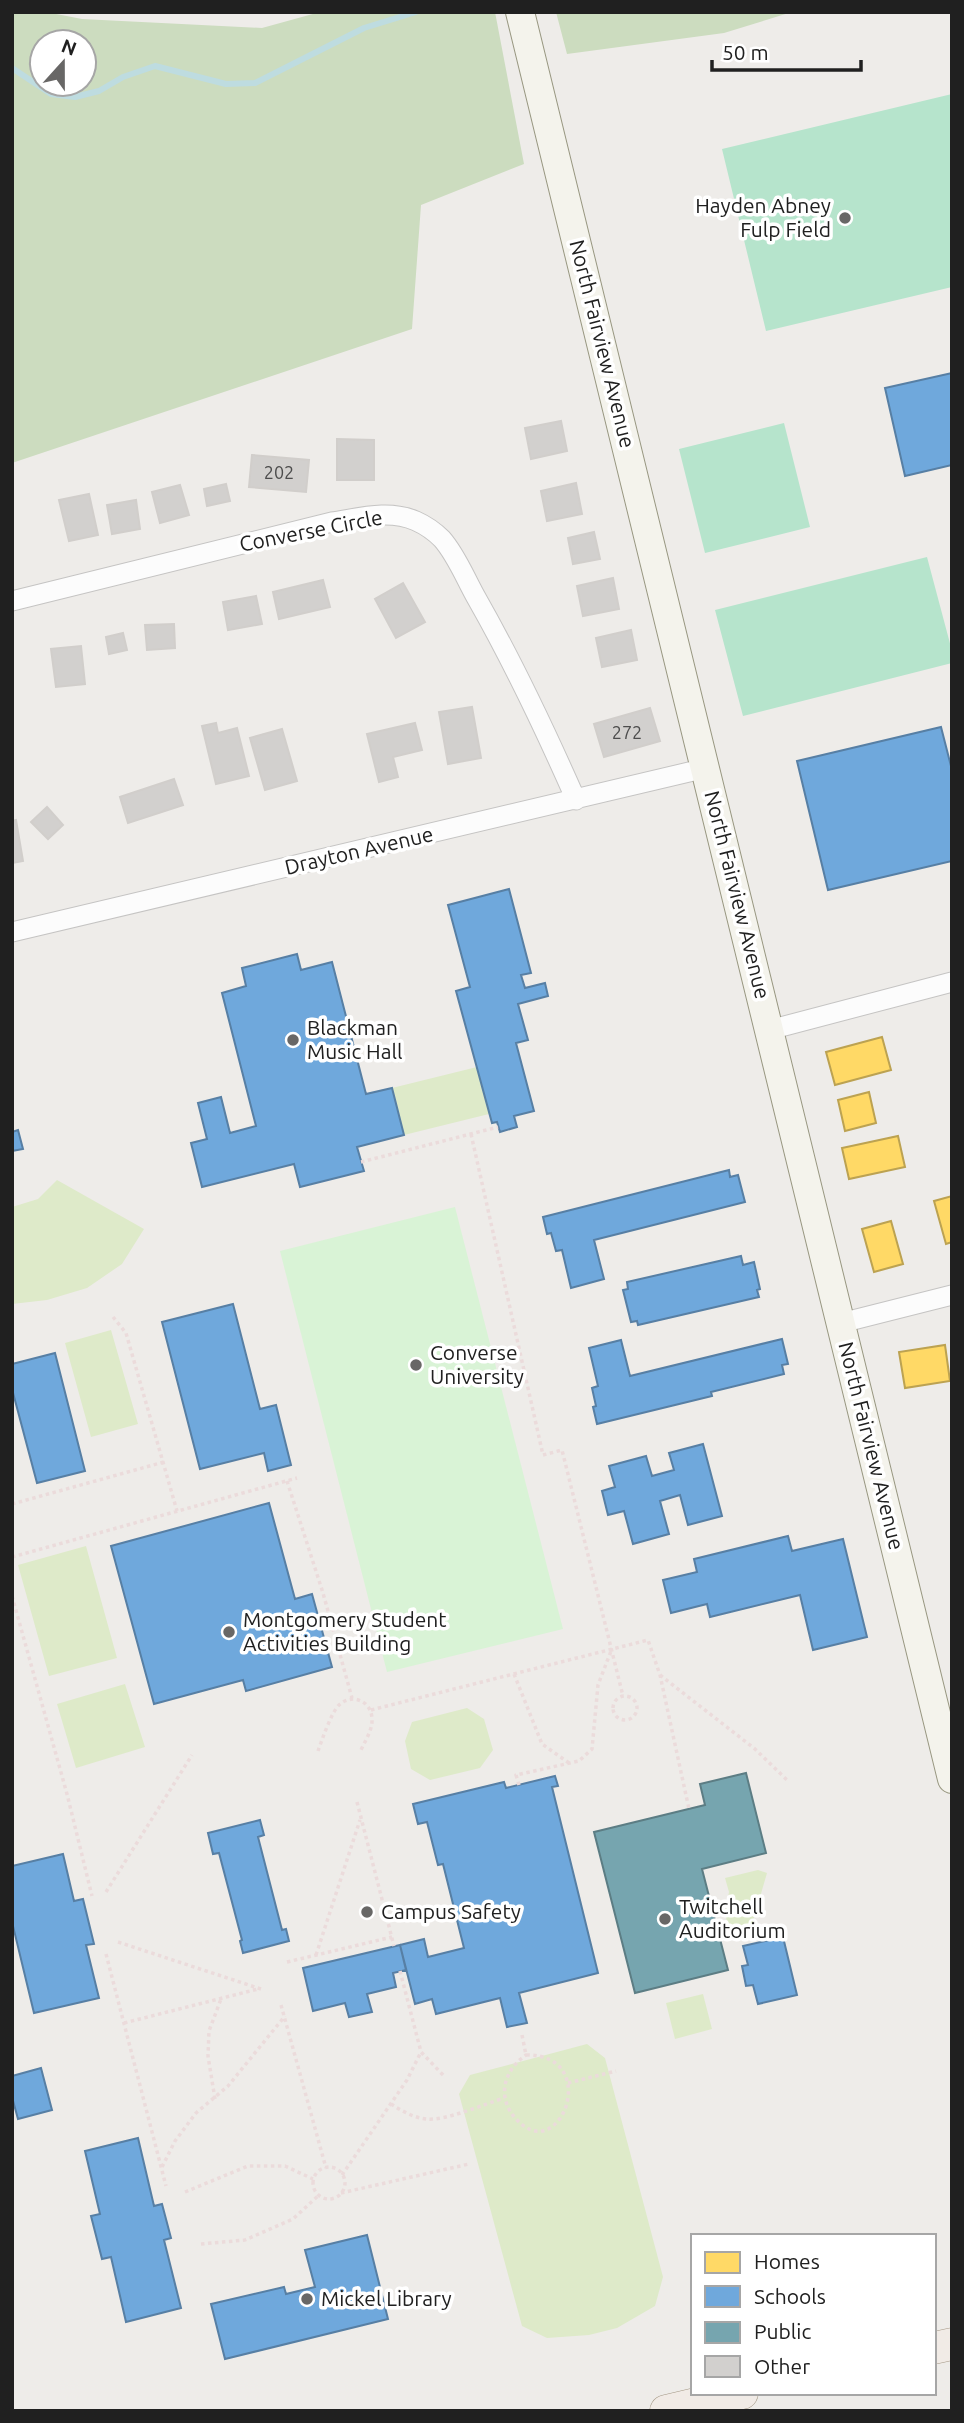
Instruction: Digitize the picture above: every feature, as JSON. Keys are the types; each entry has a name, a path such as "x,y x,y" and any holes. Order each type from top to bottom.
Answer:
{"main road":[{"path":"666,2411 734,2395"}],"street":[{"name":"North Fairview Avenue","path":"520,12 952,1779"},
{"name":"Converse Circle","path":"12,601 332,522 384,514 415,521 430,529 452,553 540,719 576,800"},
{"name":"Drayton Avenue","path":"12,932 706,768"},
{"path":"769,1030 952,982"},
{"path":"841,1323 952,1294"}],"path":[{"path":"361,1162 498,1127"},
{"path":"471,1134 543,1455 562,1450 623,1696"},
{"path":"113,1317 126,1333 177,1511"},
{"path":"12,1504 164,1462"},
{"path":"12,1557 297,1478"},
{"path":"287,1481 323,1593 352,1698"},
{"path":"12,1596 67,1794 92,1896"},
{"path":"371,1710 648,1640 660,1675 689,1809"},
{"path":"519,1785 516,1775 579,1761 592,1749 598,1685 612,1649"},
{"path":"514,1674 542,1744 569,1763"},
{"path":"660,1675 755,1749 787,1780"},
{"path":"623,1696 632,1698 637,1706 635,1715 627,1720 618,1718 613,1710 615,1701 623,1696"},
{"path":"318,1751 338,1706 352,1698 362,1700 371,1710 372,1724 360,1752"},
{"path":"106,1892 192,1755"},
{"path":"357,1802 394,1946"},
{"path":"316,1955 361,1817"},
{"path":"287,1962 392,1937"},
{"path":"118,1942 261,1989 124,2023"},
{"path":"106,1954 166,2186"},
{"path":"400,1971 421,2052 444,2077"},
{"path":"215,2099 208,2056 209,2031 222,1998"},
{"path":"282,2005 326,2168"},
{"path":"161,2169 175,2141 196,2113 215,2099 285,2016"},
{"path":"522,2035 526,2055"},
{"path":"342,2175 391,2104 421,2052"},
{"path":"526,2055 541,2055 552,2061 561,2069 568,2083 568,2108 560,2120 548,2129 536,2131 523,2126 513,2116 504,2098 508,2073 514,2063 526,2055"},
{"path":"568,2083 616,2071"},
{"path":"391,2104 408,2115 429,2119 445,2117 504,2098"},
{"path":"341,2193 344,2187 342,2175 338,2171 320,2169 313,2179 315,2191 330,2199 341,2193 469,2164"},
{"path":"185,2193 248,2166 285,2166 313,2179"},
{"path":"201,2244 245,2240 293,2219 319,2195"}],"green space":[{"path":"12,12 46,12 82,19 262,28 320,12 495,12 524,164 421,205 412,329 12,463"},
{"path":"556,12 792,12 724,33 567,54"},
{"name":"Hayden Abney Fulp Field","path":"952,94 952,287 766,331 722,149"},
{"path":"784,423 810,527 705,553 679,449"},
{"path":"927,557 952,651 952,663 743,716 715,610"},
{"path":"477,1067 489,1114 404,1135 392,1088"},
{"path":"57,1180 144,1229 122,1264 87,1288 47,1300 12,1304 12,1207 38,1199"},
{"path":"455,1207 563,1629 387,1672 280,1251"},
{"path":"111,1330 138,1424 91,1437 65,1343"},
{"path":"86,1546 117,1658 49,1676 18,1565"},
{"path":"125,1684 145,1747 76,1768 57,1704"},
{"path":"467,1708 484,1719 493,1750 480,1768 430,1780 411,1769 405,1741 412,1722"},
{"path":"758,1870 767,1873 751,1928 730,1932 725,1914 729,1892 725,1878"},
{"path":"703,1994 712,2029 675,2039 666,2003"},
{"path":"587,2044 605,2058 663,2277 655,2306 617,2328 589,2335 547,2338 522,2326 459,2094 470,2075"}],"building: Homes":[{"path":"882,1037 891,1070 835,1085 826,1052"},
{"path":"869,1092 876,1123 845,1131 838,1100"},
{"path":"898,1136 905,1167 849,1179 842,1148"},
{"path":"952,1196 952,1242 946,1244 934,1201"},
{"path":"891,1221 903,1264 874,1272 862,1229"},
{"path":"945,1345 950,1381 905,1388 899,1352"}],"building: Schools":[{"path":"952,373 952,465 905,476 885,388"},
{"path":"941,727 952,770 952,861 828,890 797,761"},
{"path":"509,889 531,973 521,975 525,988 545,983 548,996 518,1004 528,1040 516,1043 534,1111 514,1116 517,1127 500,1132 497,1122 492,1123 456,991 470,987 448,905"},
{"name":"Blackman Music Hall","path":"297,954 301,970 332,962 366,1094 392,1088 404,1135 357,1147 364,1171 300,1187 294,1164 202,1187 191,1143 207,1139 198,1103 221,1097 230,1133 256,1126 222,993 246,986 242,968"},
{"path":"18,1130 23,1149 12,1151 12,1132"},
{"path":"729,1170 730,1177 738,1175 745,1202 594,1240 604,1279 571,1288 562,1250 556,1251 551,1233 547,1234 543,1217"},
{"path":"741,1256 743,1265 754,1262 760,1289 757,1290 759,1297 638,1325 637,1321 631,1322 623,1290 628,1289 627,1282"},
{"path":"233,1304 260,1409 276,1405 291,1465 268,1471 264,1453 200,1469 162,1322"},
{"path":"782,1339 788,1364 782,1365 784,1374 711,1392 712,1396 597,1424 592,1388 598,1386 589,1348 621,1340 630,1376"},
{"path":"55,1353 85,1471 37,1483 12,1389 12,1364"},
{"path":"703,1444 722,1516 688,1525 680,1495 660,1501 669,1534 633,1544 624,1511 608,1515 602,1491 615,1487 609,1466 646,1456 652,1476 674,1470 669,1453"},
{"name":"Montgomery Student Activities Building","path":"269,1503 295,1599 312,1594 332,1667 246,1691 243,1680 154,1704 111,1546"},
{"path":"788,1536 792,1551 843,1539 867,1637 813,1650 800,1595 710,1617 707,1604 671,1613 663,1580 697,1572 694,1559"},
{"path":"555,1776 558,1786 552,1787 598,1973 519,1993 527,2023 507,2027 500,1998 436,2014 432,1999 415,2004 400,1945 424,1939 428,1957 464,1948 443,1864 438,1865 427,1822 418,1824 413,1804 504,1782 506,1788"},
{"path":"260,1820 264,1835 258,1837 282,1930 286,1929 289,1941 243,1953 219,1853 213,1854 208,1833"},
{"path":"63,1854 74,1901 83,1899 94,1944 86,1945 99,1998 34,2013 12,1922 12,1866"},
{"path":"783,1937 797,1995 758,2004 753,1985 746,1986 742,1966 748,1965 743,1946"},
{"path":"400,1945 406,1970 393,1973 396,1987 367,1994 372,2012 349,2017 345,2003 313,2011 303,1968"},
{"path":"41,2068 52,2110 18,2119 12,2097 12,2076"},
{"path":"138,2138 154,2206 162,2204 171,2238 164,2240 181,2308 126,2322 111,2257 102,2259 91,2216 100,2214 85,2151"},
{"name":"Mickel Library","path":"367,2235 388,2319 225,2359 211,2304 284,2287 286,2294 315,2287 305,2250"}],"building: Public":[{"name":"Twitchell Auditorium","path":"746,1773 766,1853 702,1869 728,1970 635,1993 594,1832 705,1805 700,1784"}],"building: Other":[{"path":"561,421 567,451 531,459 525,428"},
{"path":"337,439 374,440 374,480 337,480"},
{"path":"252,455 309,460 306,492 249,487"},
{"path":"576,483 582,514 547,521 541,491"},
{"path":"226,484 230,501 207,506 204,489"},
{"path":"180,485 189,515 160,523 152,492"},
{"path":"89,494 98,535 69,541 59,500"},
{"path":"136,500 140,529 112,534 107,505"},
{"path":"594,532 600,559 573,564 568,538"},
{"path":"613,578 619,609 583,616 577,586"},
{"path":"323,580 330,607 279,619 273,592"},
{"path":"403,583 425,622 396,638 375,599"},
{"path":"256,596 262,624 228,630 223,602"},
{"path":"174,624 175,648 147,650 145,625"},
{"path":"631,630 637,660 602,667 596,638"},
{"path":"123,633 127,650 109,654 106,637"},
{"path":"81,646 85,684 56,687 51,649"},
{"path":"472,707 481,758 448,764 439,712"},
{"path":"650,708 660,741 604,757 594,724"},
{"path":"216,723 218,733 237,728 249,776 216,784 202,726"},
{"path":"415,723 422,750 393,757 398,777 379,782 367,734"},
{"path":"282,729 297,781 265,790 250,738"},
{"path":"174,779 183,805 128,823 120,797"},
{"path":"47,807 63,825 48,839 31,822"},
{"path":"16,820 23,861 12,863 12,821"}],"waterway":[{"path":"12,68 51,94 75,97 99,91 123,77 155,66 226,84 255,83 364,28 416,12"}],"place":[{"name":"Hayden Abney Fulp Field","path":"845,218"},
{"name":"Blackman Music Hall","path":"293,1040"},
{"name":"Converse University","path":"416,1365"},
{"name":"Montgomery Student Activities Building","path":"229,1632"},
{"name":"Campus Safety","path":"367,1912"},
{"name":"Twitchell Auditorium","path":"665,1919"},
{"name":"Mickel Library","path":"307,2299"}]}
